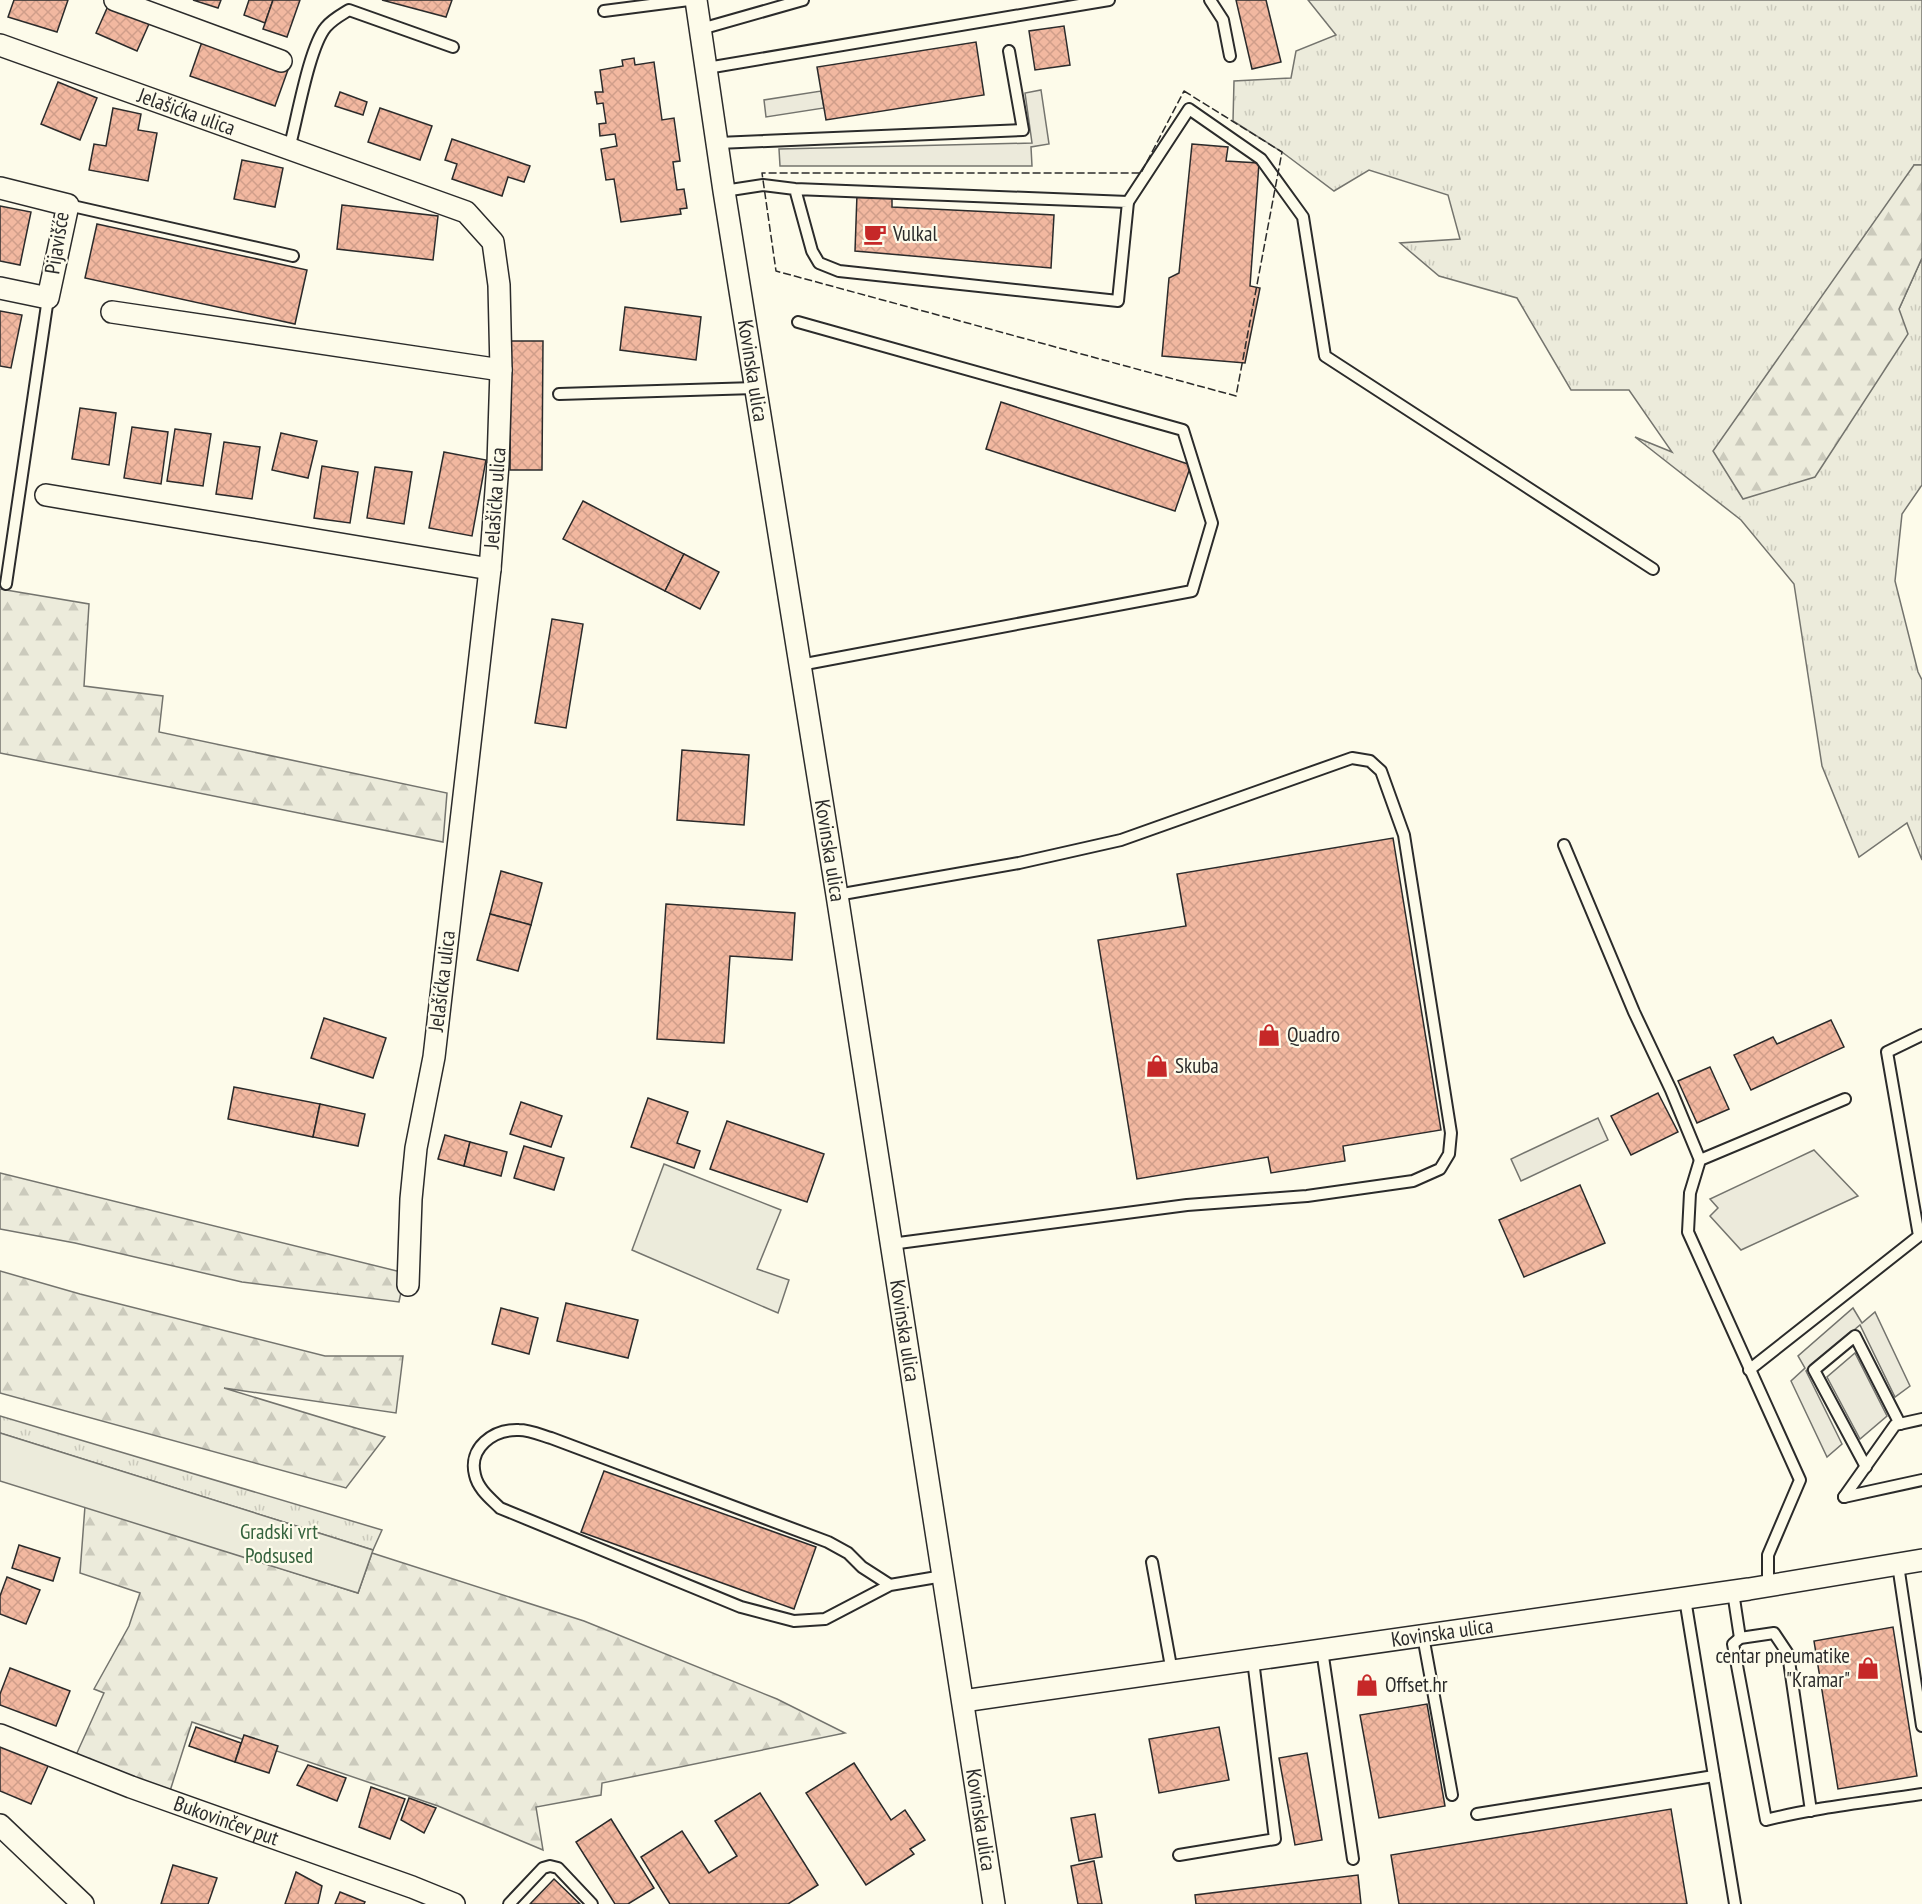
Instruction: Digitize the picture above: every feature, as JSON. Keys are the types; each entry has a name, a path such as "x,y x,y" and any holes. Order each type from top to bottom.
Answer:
{"street":[{"path":"115,0 281,61"},
{"name":"Kovinska ulica","path":"696,0 724,191 837,895 994,1904"},
{"name":"Jelašićka ulica","path":"0,45 466,212 493,242 499,285 501,370 498,464 490,569 434,1057 416,1148 411,1199 408,1285"},
{"name":"Pijavišće","path":"0,188 68,204 48,298 0,288"},
{"path":"112,312 501,370"},
{"path":"46,495 490,569"},
{"name":"Kovinska ulica","path":"963,1701 1686,1599 1922,1560"},
{"name":"Bukovinčev put","path":"0,1735 131,1787 454,1904"},
{"path":"0,1825 83,1904"}],"lane":[{"path":"604,12 688,0"},
{"path":"701,29 803,0"},
{"path":"707,68 1109,0"},
{"path":"1210,0 1222,20 1230,56"},
{"path":"289,149 314,48 326,27 336,17 349,10 453,46"},
{"path":"718,143 1023,130 1009,51"},
{"path":"795,189 812,251 819,263 839,271 1118,301 1128,202 1189,109 1261,159 1303,217 1325,356 1653,569"},
{"path":"724,191 763,186 1128,202"},
{"path":"68,204 293,256"},
{"path":"6,584 48,298"},
{"path":"798,322 1183,430 1212,523 1192,591 800,664"},
{"path":"559,394 755,387"},
{"path":"837,895 1019,863 1121,840 1352,758 1370,761 1381,771 1404,835 1451,1133 1449,1154 1440,1169 1413,1181 1308,1196 1187,1205 891,1244"},
{"path":"1564,845 1634,1012 1671,1090 1700,1160 1690,1193 1688,1232 1800,1480 1768,1555 1768,1586"},
{"path":"1749,1370 1919,1236 1887,1052 1922,1035"},
{"path":"1700,1160 1845,1099"},
{"path":"1866,1467 1814,1370 1855,1336 1900,1424"},
{"path":"1922,1419 1895,1425 1844,1497 1922,1480"},
{"path":"890,1585 862,1567 848,1553 828,1542 550,1438 520,1430 500,1432 489,1437 480,1446 474,1460 475,1476 484,1492 500,1508 741,1607 794,1621 825,1619 890,1585 943,1576"},
{"path":"1152,1562 1172,1672"},
{"path":"1898,1565 1922,1726"},
{"path":"1733,1592 1740,1638"},
{"path":"1686,1599 1735,1904"},
{"path":"1811,1811 1788,1654 1774,1633 1740,1638 1733,1644 1766,1820 1922,1794"},
{"path":"1423,1636 1452,1796"},
{"path":"1322,1650 1353,1859"},
{"path":"1179,1855 1275,1839 1253,1660"},
{"path":"1478,1814 1714,1776"},
{"path":"508,1904 543,1868 550,1866 558,1868 592,1904"}],"green space":[{"path":"1308,0 1922,0 1922,165 1914,165 1899,309 1922,258 1922,485 1902,514 1895,581 1922,680 1922,860 1907,823 1859,857 1822,766 1794,584 1741,520 1635,437 1672,452 1629,390 1571,390 1517,298 1439,276 1400,243 1460,239 1448,195 1369,170 1334,191 1282,152 1233,121 1234,81 1291,78 1296,51 1336,35"},
{"path":"1914,165 1922,165 1922,258 1899,309 1908,334 1815,477 1743,499 1713,451"},
{"path":"0,589 89,604 84,686 163,696 159,732 447,793 443,842 0,753"},
{"path":"664,1164 781,1210 757,1269 789,1280 778,1313 632,1250"},
{"path":"0,1173 405,1273 399,1302 242,1282 75,1243 0,1229"},
{"path":"0,1271 80,1294 325,1356 403,1356 396,1413 224,1388 385,1437 346,1488 0,1393"},
{"path":"0,1416 382,1530 373,1550 0,1433"},
{"name":"Gradski vrt Podsused","path":"0,1433 373,1550 358,1593 0,1481"},
{"path":"85,1506 358,1593 372,1553 584,1621 777,1699 845,1733 602,1783 601,1795 536,1807 543,1850 438,1806 192,1722 170,1791 76,1755 104,1693 94,1689 129,1626 140,1593 80,1573"}],"shaded area":[{"path":"1041,90 1049,144 1031,147 1032,166 780,166 779,149 1032,143 1025,93"},
{"path":"821,91 824,108 766,117 764,100"},
{"path":"1598,1118 1608,1140 1521,1181 1511,1159"},
{"path":"1814,1150 1858,1196 1741,1250 1710,1216 1718,1208 1710,1199"},
{"path":"1853,1308 1862,1323 1875,1312 1910,1386 1895,1397 1860,1325 1806,1371 1842,1444 1827,1457 1791,1381 1805,1368 1798,1356"},
{"path":"1855,1353 1887,1416 1860,1439 1827,1377"}],"building":[{"path":"14,0 68,0 57,32 8,17"},
{"path":"193,0 221,0 218,8"},
{"path":"249,0 273,0 265,23 244,15"},
{"path":"273,0 300,0 287,37 263,29"},
{"path":"382,0 452,0 446,17"},
{"path":"1236,0 1266,0 1281,62 1252,69"},
{"path":"108,6 149,24 137,51 96,33"},
{"path":"1064,26 1070,65 1035,70 1029,31"},
{"path":"204,36 289,67 275,106 190,76"},
{"path":"976,42 984,95 826,120 817,67"},
{"path":"634,58 635,65 654,62 662,120 674,118 680,161 673,162 677,190 684,189 687,208 680,209 681,214 621,222 614,179 606,180 601,149 617,146 615,134 600,136 599,124 606,123 603,103 597,104 595,92 603,92 600,70 623,66 622,60"},
{"path":"58,82 97,98 80,140 41,124"},
{"path":"340,92 367,102 363,115 335,106"},
{"path":"113,108 141,114 138,130 157,133 148,181 89,170 94,144 106,146"},
{"path":"380,108 432,126 420,160 368,142"},
{"path":"452,139 530,166 524,182 508,177 502,196 452,179 457,164 445,160"},
{"path":"1192,144 1228,147 1226,161 1259,163 1250,286 1260,288 1245,363 1162,356 1169,278 1179,273"},
{"path":"242,160 283,168 275,207 234,199"},
{"path":"857,194 892,198 892,207 1054,215 1051,268 855,251"},
{"path":"342,205 438,216 433,260 337,249"},
{"path":"0,206 31,212 20,265 0,261"},
{"path":"97,224 307,270 295,324 85,278"},
{"path":"625,307 701,317 696,360 620,350"},
{"path":"0,311 22,315 11,368 0,366"},
{"path":"511,341 543,341 542,470 510,470"},
{"path":"1001,402 1191,465 1175,511 986,449"},
{"path":"80,408 116,413 109,465 72,459"},
{"path":"132,427 168,432 161,484 124,478"},
{"path":"175,429 211,434 203,486 167,481"},
{"path":"281,433 317,441 308,478 272,470"},
{"path":"224,442 260,447 252,499 216,494"},
{"path":"444,452 486,460 472,536 429,528"},
{"path":"322,466 358,472 350,523 314,518"},
{"path":"375,467 412,472 404,524 367,518"},
{"path":"583,501 684,554 665,591 563,539"},
{"path":"684,554 719,572 700,609 665,591"},
{"path":"552,619 583,624 566,728 535,723"},
{"path":"682,750 749,755 744,825 677,820"},
{"name":"Quadro","path":"1393,838 1441,1130 1343,1146 1345,1161 1271,1173 1268,1157 1137,1179 1098,940 1186,926 1177,874"},
{"path":"501,871 542,883 531,925 490,914"},
{"path":"666,904 795,913 792,960 730,956 724,1043 657,1039"},
{"path":"490,914 531,925 518,971 477,960"},
{"path":"324,1018 386,1038 373,1078 311,1058"},
{"path":"1831,1020 1844,1047 1751,1090 1734,1055 1773,1037 1777,1044"},
{"path":"1710,1067 1729,1109 1697,1123 1678,1081"},
{"path":"234,1087 320,1104 313,1137 228,1119"},
{"path":"1658,1093 1678,1132 1631,1155 1611,1116"},
{"path":"648,1098 688,1112 677,1143 700,1151 694,1168 631,1147"},
{"path":"521,1102 562,1116 551,1147 510,1134"},
{"path":"320,1104 365,1114 358,1146 313,1137"},
{"path":"727,1121 824,1154 807,1202 710,1169"},
{"path":"445,1135 470,1142 464,1166 438,1159"},
{"path":"470,1142 507,1152 501,1176 464,1166"},
{"path":"524,1146 564,1158 554,1190 514,1178"},
{"path":"1580,1185 1605,1243 1524,1277 1499,1220"},
{"path":"566,1303 638,1320 628,1358 557,1341"},
{"path":"501,1308 538,1318 529,1354 492,1344"},
{"path":"604,1471 816,1547 794,1609 581,1532"},
{"path":"19,1545 60,1558 53,1581 12,1568"},
{"path":"7,1577 40,1590 26,1624 0,1614 0,1596"},
{"path":"1893,1627 1917,1776 1838,1789 1814,1641"},
{"path":"10,1668 70,1691 56,1726 0,1705 0,1694"},
{"path":"1427,1704 1445,1806 1379,1818 1360,1715"},
{"path":"196,1727 241,1743 235,1762 189,1746"},
{"path":"1219,1727 1229,1780 1159,1793 1149,1739"},
{"path":"244,1735 278,1746 269,1773 235,1762"},
{"path":"0,1743 49,1764 31,1804 0,1791"},
{"path":"1307,1753 1322,1840 1295,1845 1279,1758"},
{"path":"854,1763 891,1820 905,1810 925,1840 910,1849 914,1854 866,1885 806,1793"},
{"path":"308,1765 346,1778 337,1801 297,1785"},
{"path":"371,1787 405,1799 390,1839 359,1827"},
{"path":"760,1793 818,1885 788,1904 670,1904 641,1857 682,1831 709,1873 737,1856 715,1821"},
{"path":"409,1798 436,1808 424,1833 401,1820"},
{"path":"1671,1809 1687,1904 1399,1904 1391,1855"},
{"path":"1095,1814 1102,1857 1079,1861 1071,1818"},
{"path":"611,1819 654,1888 628,1904 615,1904 576,1842"},
{"path":"1094,1861 1102,1904 1078,1904 1071,1866"},
{"path":"173,1865 217,1878 208,1904 161,1904"},
{"path":"296,1872 322,1886 318,1904 285,1904"},
{"path":"1358,1875 1361,1904 1196,1904 1195,1895"},
{"path":"554,1879 580,1904 530,1904"},
{"path":"340,1892 365,1902 364,1904 335,1904"}],"fence":[{"path":"1184,91 1282,152 1236,396 776,271 762,173 1141,173 1184,91"}],"place":[{"name":"Vulkal","path":"875,234"},
{"name":"Quadro","path":"1269,1035"},
{"name":"Skuba","path":"1157,1066"},
{"name":"centar pneumatike \"Kramar\"","path":"1868,1668"},
{"name":"Offset.hr","path":"1367,1685"}]}
